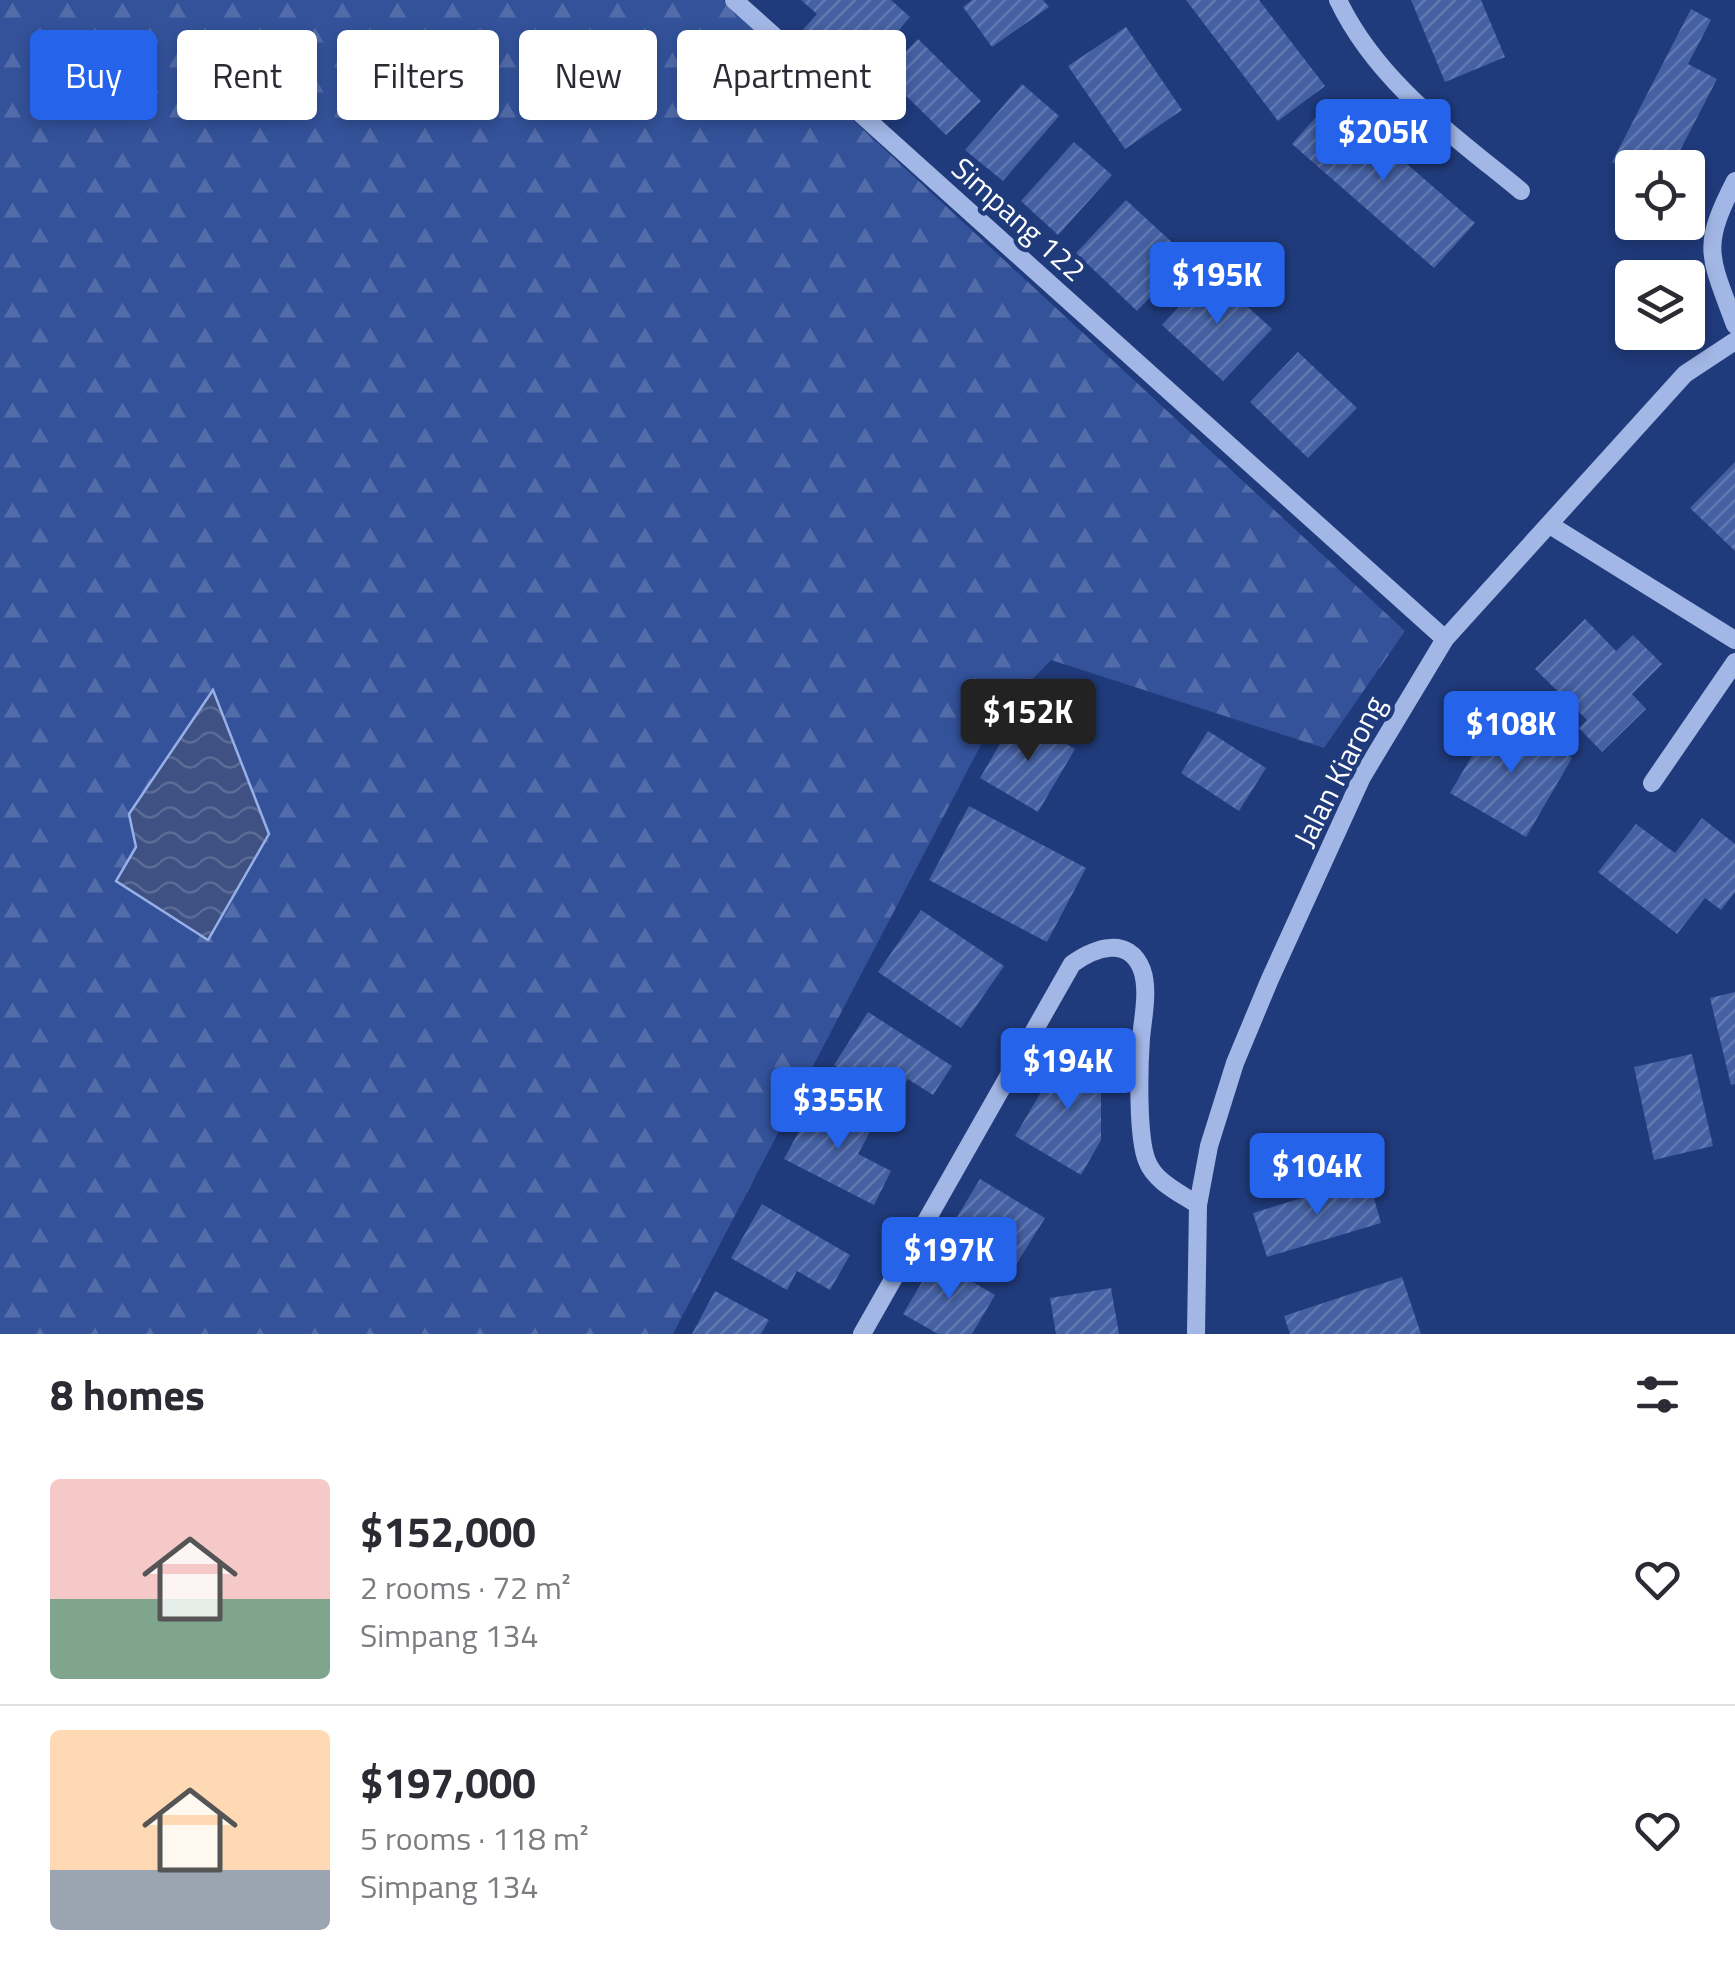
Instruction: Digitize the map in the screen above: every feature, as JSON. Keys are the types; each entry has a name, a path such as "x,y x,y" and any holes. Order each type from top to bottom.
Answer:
{"street":[{"name":"Simpang 122","path":"734,0 1446,639"},
{"path":"1338,0 1378,62 1416,104 1521,192"},
{"path":"1735,181 1716,218 1710,243 1735,325"},
{"name":"Jalan Kiarong","path":"1196,1334 1198,1205 1208,1146 1235,1063 1362,776 1446,639 1685,374 1735,341"},
{"path":"1550,525 1735,640"},
{"path":"1652,783 1735,662"},
{"path":"862,1334 1072,964 1094,949 1117,947 1133,954 1142,970 1145,994 1140,1048 1147,1162 1161,1180 1198,1205"}],"green space":[{"path":"0,0 723,0 755,30 677,30 677,120 853,120 1405,631 1324,748 1051,660 995,718 673,1334 0,1334"}],"water":[{"path":"213,690 269,834 208,940 116,881 136,847 129,814"}],"building":[{"path":"801,0 891,0 910,17 899,30 803,30 817,14"},
{"path":"972,0 1043,0 1049,7 992,47 963,7"},
{"path":"1186,0 1259,0 1325,86 1278,121"},
{"path":"1411,0 1481,0 1505,57 1445,82"},
{"path":"1691,9 1711,20 1688,64 1717,79 1680,150 1618,150"},
{"path":"1126,27 1182,110 1125,149 1068,66"},
{"path":"918,39 981,101 946,135 906,96 906,51"},
{"path":"1022,84 1059,116 1003,181 965,150"},
{"path":"1332,99 1475,223 1434,268 1292,144"},
{"path":"1074,142 1112,175 1058,235 1021,201"},
{"path":"1126,200 1188,257 1137,311 1076,253"},
{"path":"1211,273 1272,329 1223,381 1162,325"},
{"path":"1298,352 1357,408 1308,458 1250,402"},
{"path":"1735,462 1735,551 1690,508"},
{"path":"1585,619 1616,651 1633,635 1662,664 1632,694 1646,709 1602,752 1579,728 1587,720 1535,669"},
{"path":"1497,714 1572,758 1526,837 1450,793"},
{"path":"1017,715 1075,749 1038,812 980,778"},
{"path":"1208,731 1266,768 1239,811 1181,773"},
{"path":"969,806 1086,868 1047,942 929,880"},
{"path":"1702,818 1735,844 1735,892 1721,910 1705,898 1677,934 1598,872 1636,824 1675,853"},
{"path":"921,910 1004,966 961,1028 878,972"},
{"path":"1735,992 1735,1084 1731,1085 1710,998"},
{"path":"868,1012 952,1066 933,1095 908,1079 893,1102 834,1065"},
{"path":"1068,1047 1101,1064 1101,1140 1081,1175 1015,1136"},
{"path":"1692,1054 1713,1146 1654,1160 1634,1067"},
{"path":"817,1098 873,1126 858,1154 891,1171 874,1205 784,1159"},
{"path":"1368,1178 1381,1223 1267,1257 1253,1213"},
{"path":"980,1179 1045,1218 1012,1271 948,1232"},
{"path":"762,1204 850,1255 830,1290 797,1271 787,1290 731,1258"},
{"path":"935,1260 995,1295 972,1334 938,1334 903,1314"},
{"path":"1402,1277 1421,1334 1290,1334 1284,1316"},
{"path":"1111,1288 1119,1334 1056,1334 1050,1298"},
{"path":"715,1291 769,1320 761,1334 692,1334"}]}
